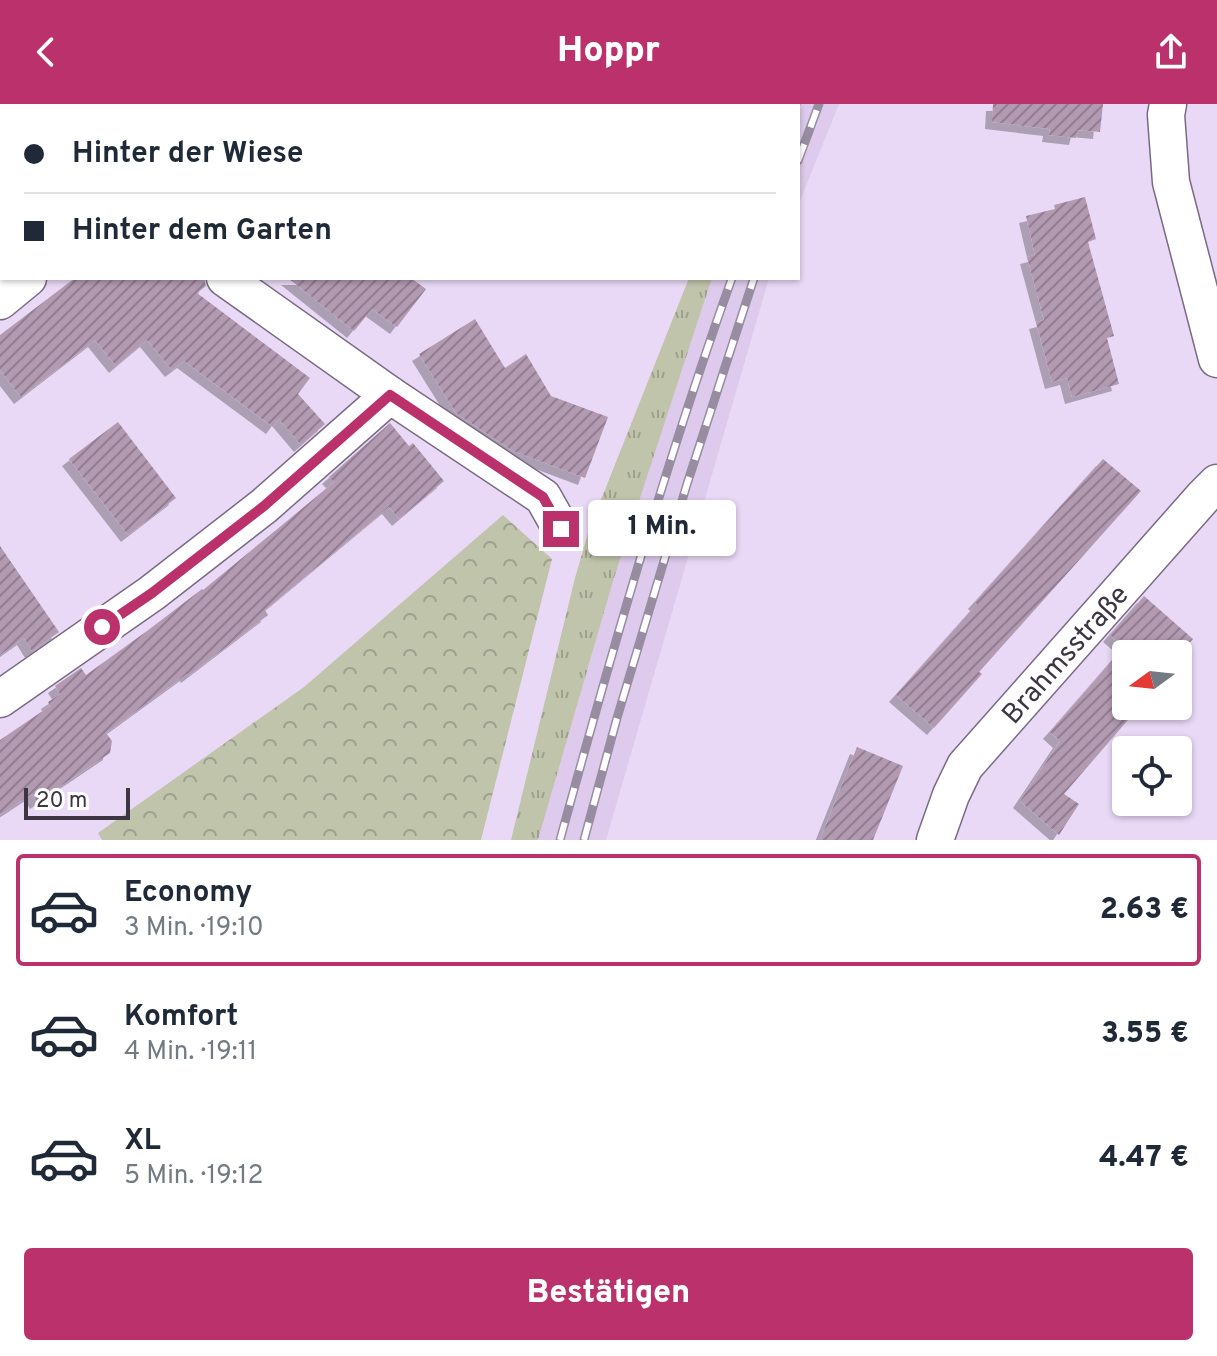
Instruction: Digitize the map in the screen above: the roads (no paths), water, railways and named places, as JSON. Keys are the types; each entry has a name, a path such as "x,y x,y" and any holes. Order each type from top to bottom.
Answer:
{"street":[{"path":"1168,104 1166,115 1171,182 1217,359"},
{"path":"0,301 26,280"},
{"path":"228,280 390,395 543,497 561,529"},
{"path":"0,699 177,574 264,506 390,395"},
{"name":"Brahmsstraße","path":"935,840 965,766 1217,483"}],"railway":[{"path":"800,156 819,104"},
{"path":"560,840 641,557 731,280"},
{"path":"584,840 687,484 753,280"}]}
